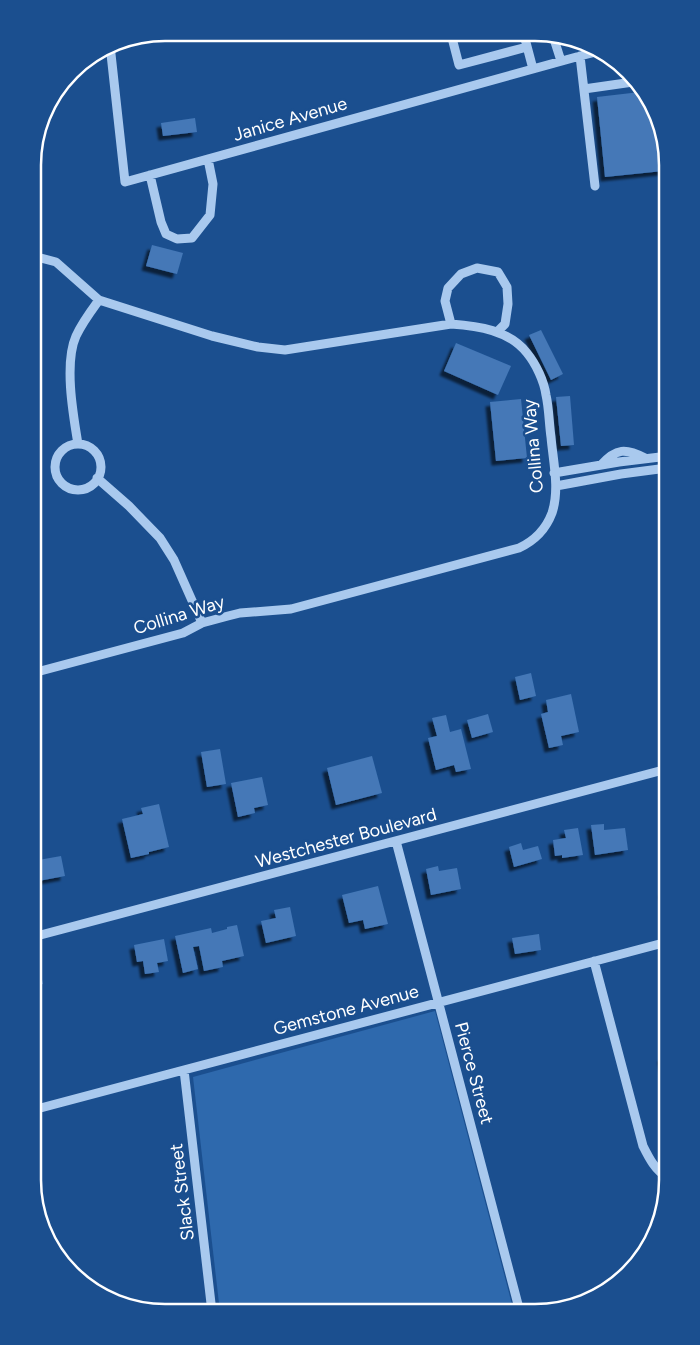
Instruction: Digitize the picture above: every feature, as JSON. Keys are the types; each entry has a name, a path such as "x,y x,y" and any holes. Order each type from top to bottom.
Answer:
{"street":[{"path":"453,41 459,65 527,47"},
{"path":"526,41 532,69"},
{"path":"555,44 561,61"},
{"name":"Janice Avenue","path":"111,54 125,182 589,54"},
{"path":"580,56 595,186"},
{"path":"584,89 628,83"},
{"path":"150,175 160,222 166,234 178,239 192,238 210,215 213,184 208,159"},
{"name":"Collina Way","path":"41,258 56,262 100,300 212,336 258,347 285,350 451,324 475,326 496,332 513,341 526,352 541,378 546,394 556,486 552,513 542,530 534,539 518,548 291,609 240,613 202,623 183,633 41,671"},
{"path":"451,324 445,301 448,288 461,274 477,268 498,272 507,287 508,304 505,324 496,332"},
{"path":"78,444 72,397 70,365 72,350 76,336 83,323 100,300"},
{"path":"78,444 92,449 100,466 97,478 88,487 81,489 69,488 59,480 55,468 58,455 67,446 78,444"},
{"path":"554,474 601,465 616,452 632,451 646,458 659,457"},
{"path":"591,467 593,479"},
{"path":"556,486 659,469"},
{"path":"97,478 129,506 160,538 174,560 202,623"},
{"name":"Westchester Boulevard","path":"41,935 658,772"},
{"name":"Pierce Street","path":"396,841 518,1304"},
{"name":"Gemstone Avenue","path":"41,1108 658,944"},
{"path":"594,961 643,1146 651,1163 658,1170"},
{"name":"Slack Street","path":"184,1070 211,1304"}],"shaded area":[{"path":"435,1011 512,1304 219,1304 193,1077"}],"building":[{"path":"635,93 646,110 652,125 658,149 659,171 605,177 597,97"},
{"path":"195,118 197,132 163,136 161,123"},
{"path":"152,245 183,253 177,274 146,266"},
{"path":"541,330 563,374 551,380 529,335"},
{"path":"456,343 511,366 498,395 444,371"},
{"path":"570,396 574,445 561,446 556,397"},
{"path":"521,399 527,458 496,461 490,402"},
{"path":"531,673 536,696 520,700 515,677"},
{"path":"571,694 579,732 561,736 563,745 549,748 541,714 548,712 546,700"},
{"path":"488,714 493,732 472,738 467,720"},
{"path":"446,715 450,732 461,729 471,769 456,772 454,765 436,770 428,738 437,736 432,718"},
{"path":"220,749 226,784 207,787 201,752"},
{"path":"372,756 382,793 336,805 327,768"},
{"path":"262,777 268,805 254,808 255,813 238,817 231,783"},
{"path":"159,804 169,847 131,858 122,819 143,814 141,808"},
{"path":"604,824 604,830 625,828 628,850 595,855 591,825"},
{"path":"578,828 583,855 562,858 562,855 555,856 553,840 566,838 564,830"},
{"path":"521,843 523,850 538,846 542,859 514,867 509,847"},
{"path":"61,856 65,876 41,880 41,860"},
{"path":"438,866 439,871 457,868 461,889 431,895 426,869"},
{"path":"378,886 388,924 365,929 363,920 349,923 342,895"},
{"path":"290,907 296,936 266,943 261,921 276,918 274,910"},
{"path":"237,925 244,956 222,961 223,967 204,971 199,946 193,947 198,969 183,973 175,936 211,928 212,933"},
{"path":"539,934 541,950 515,954 512,938"},
{"path":"164,939 168,961 157,963 159,972 145,974 143,961 137,962 134,945"}]}
